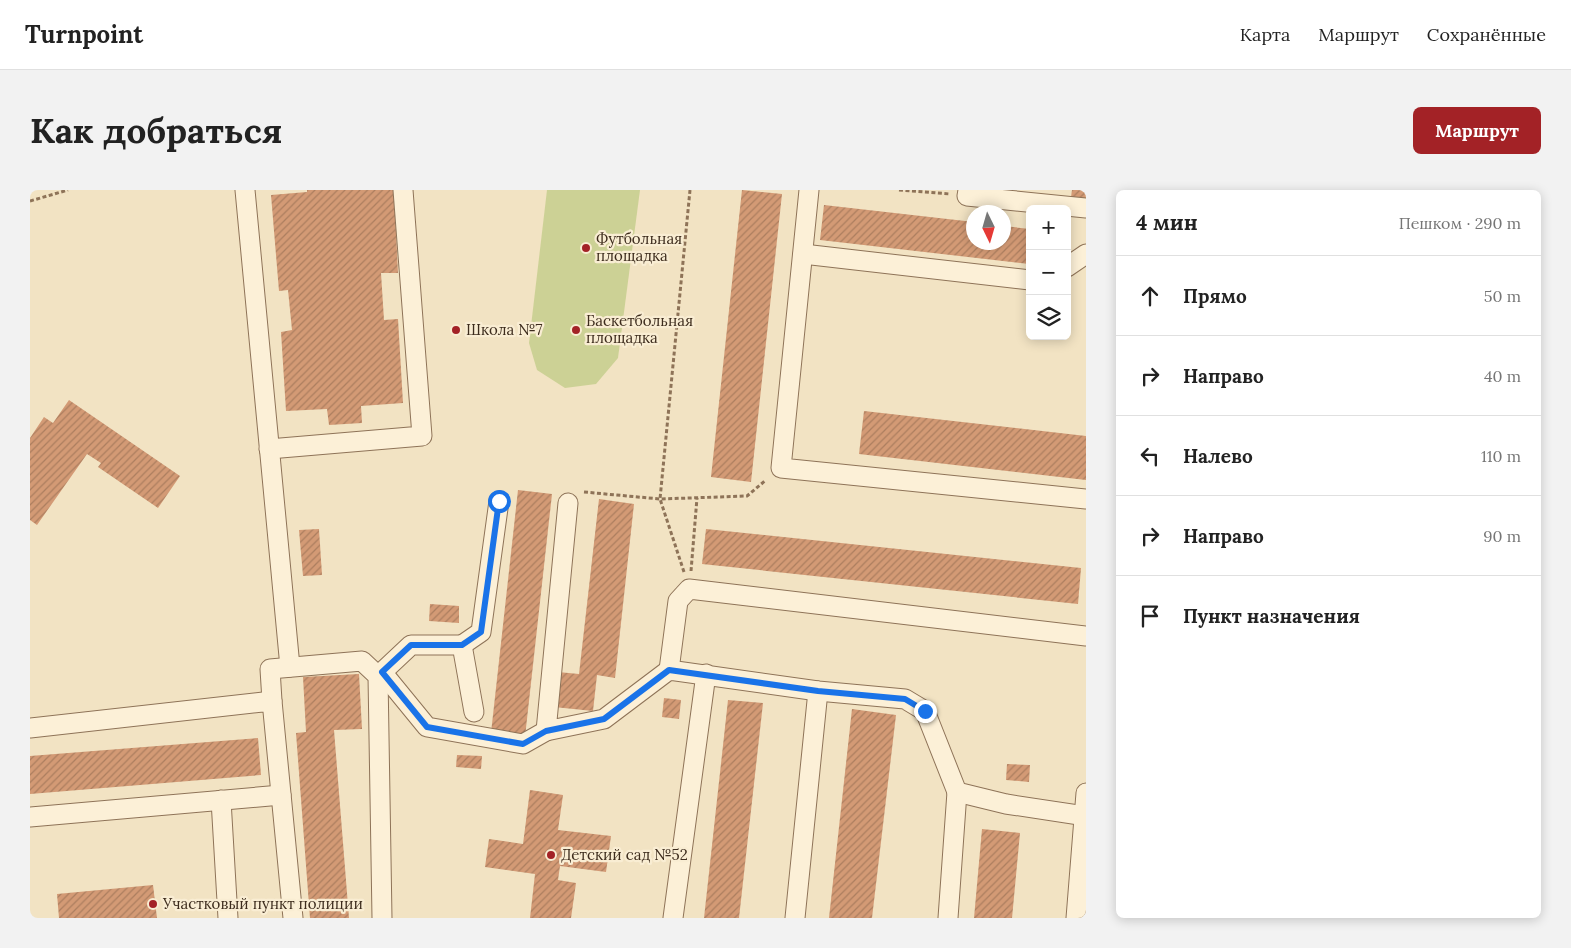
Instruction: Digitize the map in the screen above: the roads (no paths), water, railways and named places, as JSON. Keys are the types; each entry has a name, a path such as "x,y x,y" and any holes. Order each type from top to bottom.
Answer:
{"lane":[{"path":"245,190 290,667"},
{"path":"269,449 422,436 403,190"},
{"path":"809,190 781,468 1086,499"},
{"path":"968,193 1086,208"},
{"path":"803,254 1026,280"},
{"path":"1071,264 1086,254"},
{"path":"382,918 380,674 411,645 462,645 481,632 499,501"},
{"path":"546,731 568,504"},
{"path":"669,670 678,600 689,589 1086,636"},
{"path":"462,645 474,712"},
{"path":"292,918 270,669 362,661 380,674 427,727 523,744 546,731 604,719 669,670 818,691 905,699 925,711 957,792 948,918"},
{"path":"673,918 706,674"},
{"path":"795,918 818,691"},
{"path":"30,728 272,701"},
{"path":"957,792 1006,804 1084,816"},
{"path":"1076,918 1086,793"},
{"path":"30,817 281,795"},
{"path":"221,800 228,918"}],"place":[{"name":"Футбольная площадка","path":"586,248"},
{"name":"Школа №7","path":"456,330"},
{"name":"Баскетбольная площадка","path":"576,330"},
{"name":"Детский сад №52","path":"551,855"},
{"name":"Участковый пункт полиции","path":"153,904"}]}
